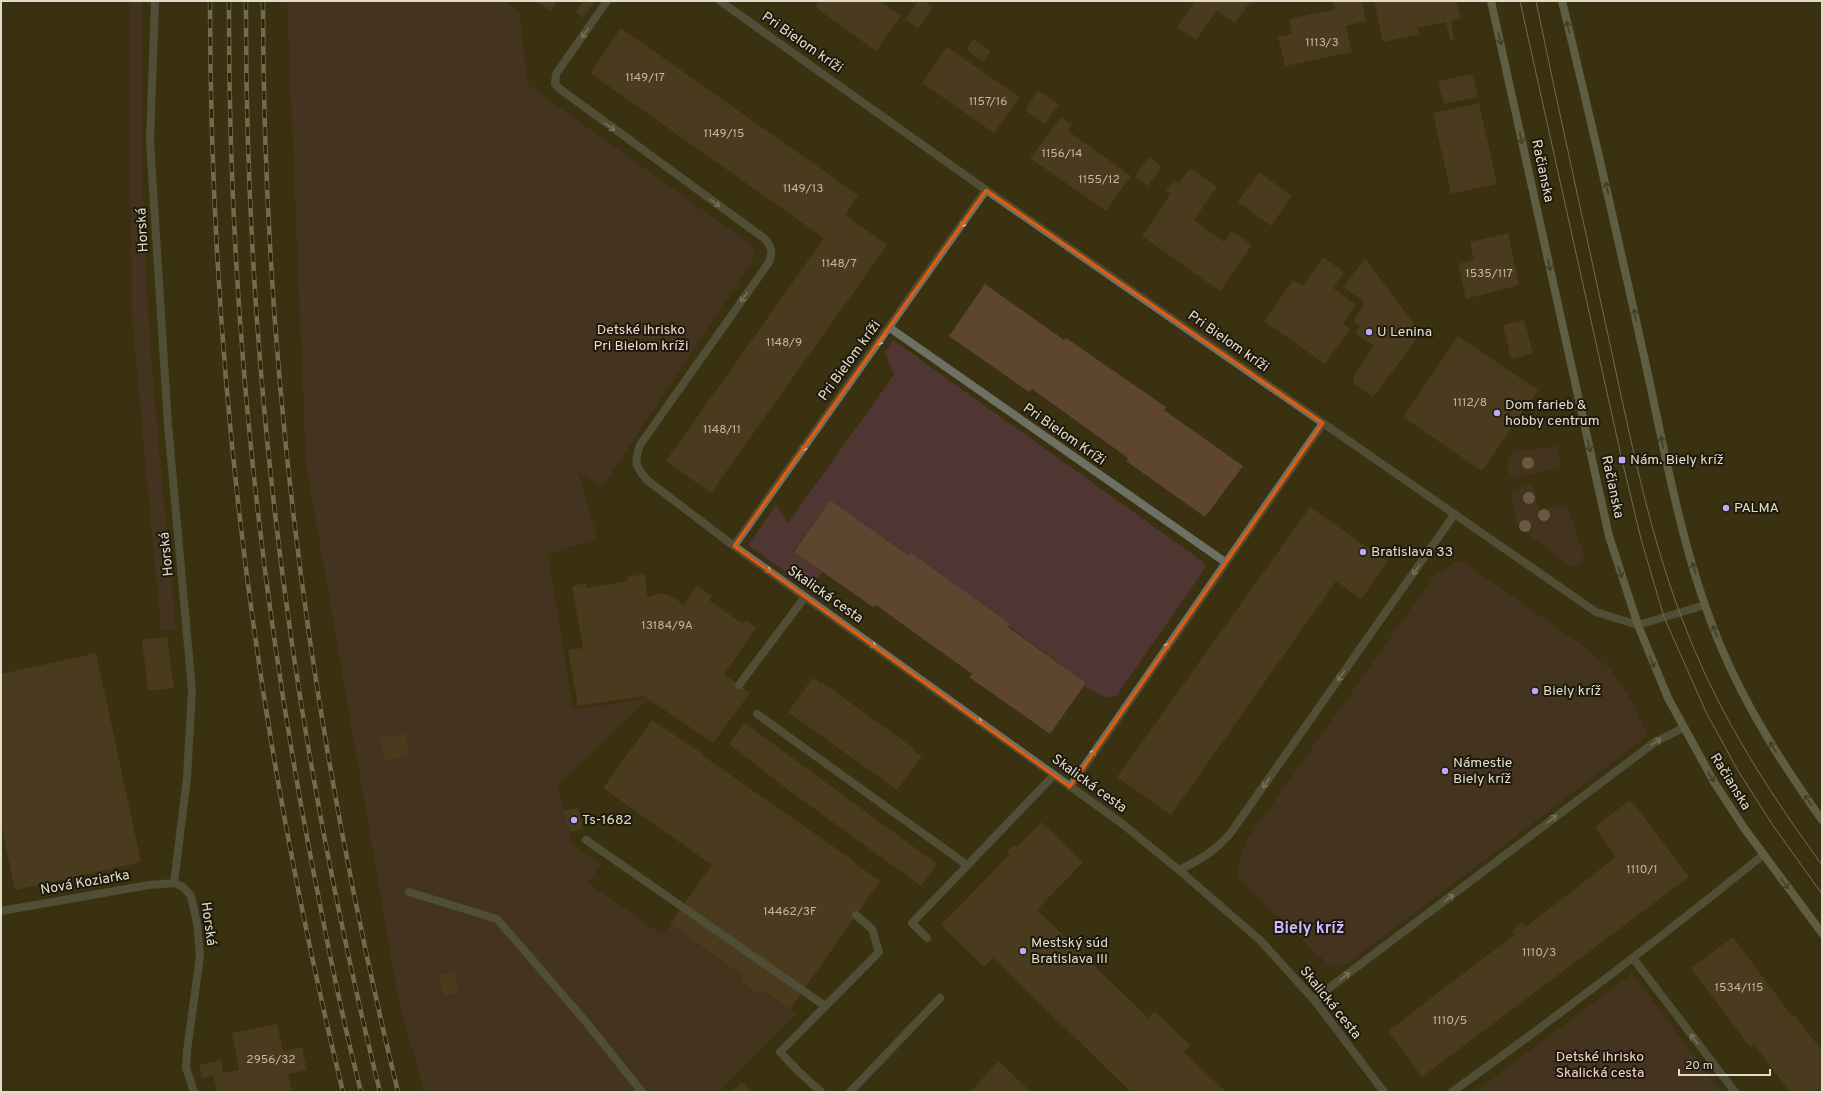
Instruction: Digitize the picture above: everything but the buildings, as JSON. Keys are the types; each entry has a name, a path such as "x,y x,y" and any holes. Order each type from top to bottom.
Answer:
{"main road":[{"name":"Račianska","path":"1491,1 1609,536 1638,625 1652,662 1683,728 1714,782 1763,855 1822,933"},
{"path":"1562,1 1601,160 1675,500 1705,605 1728,663 1752,711 1777,755 1822,820"}],"street":[{"name":"Horská","path":"155,1 151,148 168,425 192,690 187,778 174,883 184,886 191,896 197,923 200,956 186,1068 194,1092"},
{"name":"Skalická cesta","path":"607,1 556,74 555,84 560,90 610,127 766,239 771,247 772,254 767,265 640,445 636,456 636,464 647,480 734,546 1120,822 1179,870 1261,941 1315,1001 1384,1092"},
{"name":"Pri Bielom kríži","path":"720,1 986,190 1454,515"},
{"name":"Pri Bielom kríži","path":"734,546 890,328 986,190"},
{"name":"Pri Bielom Kríži","path":"890,328 1224,562"},
{"path":"1070,787 1224,562 1323,423"},
{"path":"1179,870 1194,863 1220,845 1232,831 1454,515 1596,612 1638,625 1705,605"},
{"path":"739,685 805,597"},
{"path":"757,714 967,865"},
{"path":"1315,1001 1336,983 1637,755 1655,742 1683,728"},
{"path":"927,938 912,923 1054,775"},
{"path":"586,840 825,1006"},
{"path":"1452,1092 1633,958 1763,855"},
{"name":"Nová Koziarka","path":"1,910 148,885 174,883"},
{"path":"409,892 497,919 586,1022 642,1092"},
{"path":"821,1092 780,1052 879,952 872,929 856,915"},
{"path":"1633,958 1734,1092"},
{"path":"850,1092 940,998"}],"highlighted area":[{"path":"986,190 1323,423 1070,787 734,546"}],"green space":[{"path":"131,1 143,1 142,106 144,244 156,410 176,629 161,631 132,317 129,79"},
{"name":"Detské ihrisko Pri Bielom kríži","path":"287,1 504,1 520,13 527,84 754,247 754,258 603,486 578,472 597,538 548,554 573,710 649,698 558,785 573,845 601,864 588,883 662,935 670,925 743,976 740,980 758,995 763,990 797,1014 719,1092 424,1092 399,1002 306,463"},
{"path":"893,340 1202,561 1206,567 1117,695 1106,698 1084,686 1086,683 911,554 909,556 830,500 794,551 822,572 810,589 748,545 776,505 788,523 894,375 885,352"},
{"path":"1557,446 1561,467 1518,477 1511,476 1507,469 1508,460 1514,452"},
{"path":"1532,484 1540,512 1567,504 1584,560 1576,566 1567,565 1563,560 1520,528 1517,524 1511,493 1513,490"},
{"name":"Námestie Biely kríž","path":"1462,561 1586,648 1611,670 1633,703 1647,733 1641,741 1347,964 1337,966 1328,964 1238,878 1240,858 1249,837 1437,572 1440,574 1454,562"},
{"name":"Detské ihrisko Skalická cesta","path":"1632,974 1722,1092 1475,1092"}],"tram line":[{"path":"1520,1 1622,460 1641,539 1664,617 1706,712 1737,769 1772,824 1822,894"},
{"path":"1536,1 1635,457 1663,565 1688,634 1715,695 1765,782 1822,865"}],"railway":[{"path":"210,1 212,139 219,276 229,414 244,551 263,687 286,823 312,958 343,1092"},
{"path":"229,1 230,107 240,318 260,529 290,739 308,843 339,999 361,1092"},
{"path":"246,1 248,138 254,276 265,413 280,550 299,687 322,823 349,958 380,1092"},
{"path":"263,1 265,139 272,277 283,414 298,551 317,687 340,823 367,958 398,1092"}],"place":[{"name":"U Lenina","path":"1369,332"},
{"name":"Dom farieb & hobby centrum","path":"1497,413"},
{"name":"Nám. Biely kríž","path":"1622,460"},
{"name":"PALMA","path":"1726,508"},
{"name":"Bratislava 33","path":"1363,552"},
{"name":"Biely kríž","path":"1535,691"},
{"name":"Námestie Biely kríž","path":"1445,771"},
{"name":"Ts-1682","path":"574,820"},
{"name":"Mestský súd Bratislava III","path":"1023,951"}],"district":[{"name":"Biely kríž","path":"1309,929"}]}
